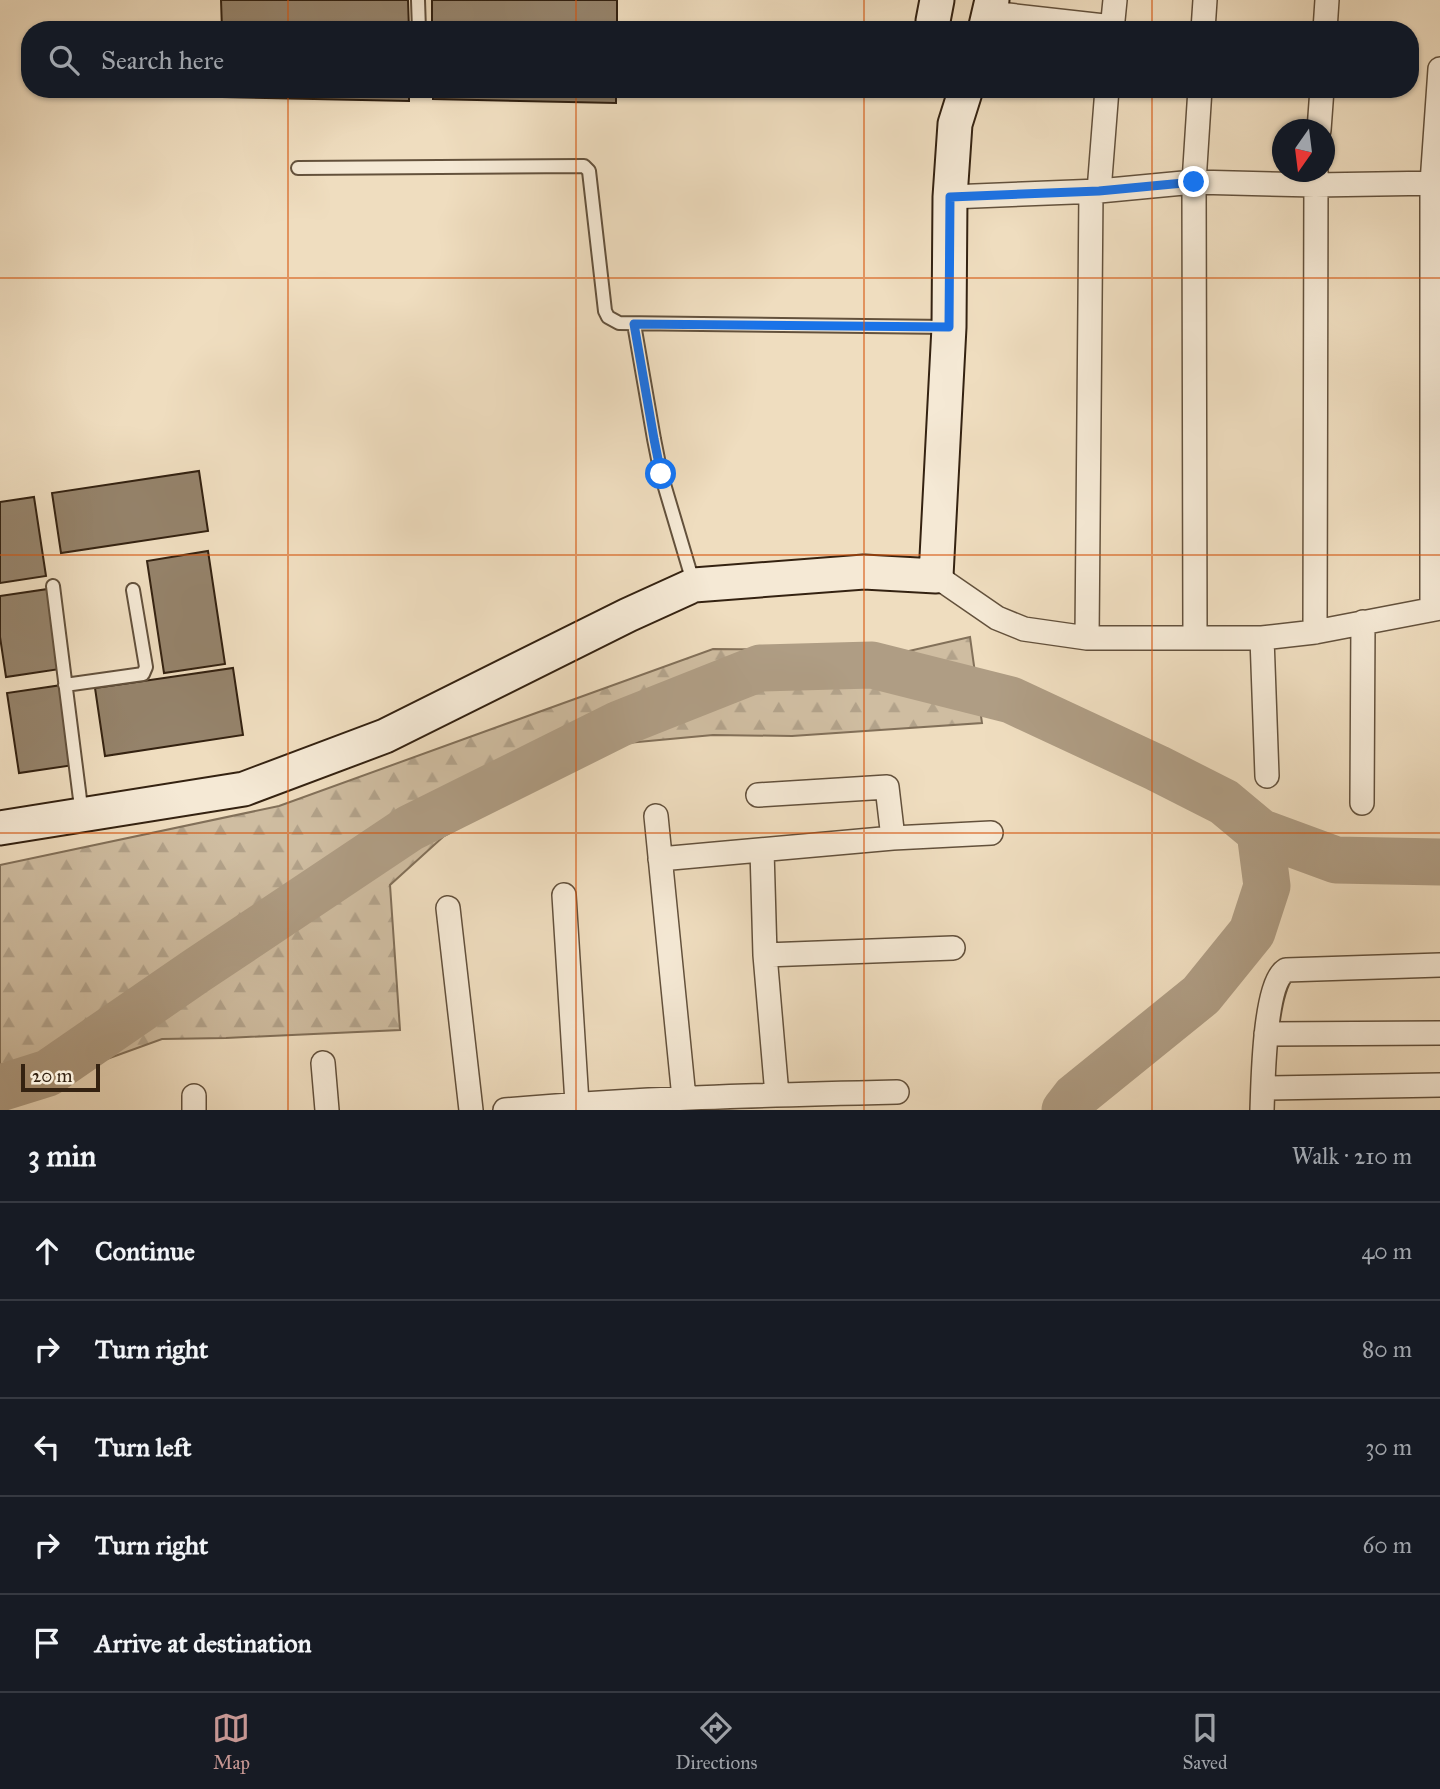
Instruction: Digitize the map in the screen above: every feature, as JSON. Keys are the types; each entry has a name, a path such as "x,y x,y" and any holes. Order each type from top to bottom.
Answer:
{"street":[{"path":"933,21 937,0"},
{"path":"1113,21 1115,0"},
{"path":"1204,21 1205,0"},
{"path":"1326,21 1327,0"},
{"path":"989,14 1046,21"},
{"path":"0,828 244,789 385,736 694,585 864,572 936,576 997,618 1024,629 1087,638 1262,638 1315,632 1436,608 1436,183 1440,69"},
{"path":"949,98 955,124"},
{"path":"936,576 949,327 950,197 955,124 963,98"},
{"path":"1087,638 1095,191 1106,98"},
{"path":"1195,638 1194,182 1199,98"},
{"path":"1320,119 1321,98"},
{"path":"950,197 1272,179"},
{"path":"1335,179 1436,183"},
{"path":"1315,632 1316,182"},
{"path":"1362,803 1363,622"},
{"path":"1262,638 1266,776"},
{"path":"758,795 887,787 893,838"},
{"path":"656,816 684,1098"},
{"path":"660,859 893,838 991,833"},
{"path":"762,849 765,955 777,1095"},
{"path":"564,895 577,1103"},
{"path":"448,908 471,1110"},
{"path":"765,955 953,948"},
{"path":"1440,965 1281,972 1276,983 1266,1034 1262,1099 1440,1085"},
{"path":"1266,1034 1440,1032"},
{"path":"323,1063 327,1110"},
{"path":"505,1110 577,1103 684,1098 897,1092"}],"lane":[{"path":"418,0 419,21"},
{"path":"299,168 584,166 589,171 605,311 612,321 634,324 949,327"},
{"path":"634,324 659,463 694,585"},
{"path":"53,586 82,815"},
{"path":"65,685 145,672 133,590"}],"green space":[{"path":"970,637 982,723 792,736 713,735 595,746 526,792 444,836 390,885 400,1030 162,1039 0,1095 0,865 279,806 713,649 909,651"}],"building":[{"path":"221,0 408,0 409,21 222,21"},
{"path":"432,0 617,0 617,21 432,21"},
{"path":"270,98 409,98 409,101"},
{"path":"616,98 616,103 433,99"},
{"path":"199,471 208,531 61,553 52,493"},
{"path":"34,497 46,576 0,583 0,502"},
{"path":"208,551 225,664 164,673 147,561"},
{"path":"48,589 60,669 6,677 0,637 0,596"},
{"path":"233,668 243,735 105,756 95,688"},
{"path":"62,685 74,765 19,773 7,693"}],"waterway":[{"path":"0,1088 48,1073 410,828 619,724 760,668 872,665 1011,700 1224,802 1260,832 1267,886 1252,932 1201,995 1075,1097 1065,1110"},
{"path":"1260,832 1336,860 1440,862"}],"route":[{"path":"661,474 634,324 949,327 950,197 1099,191 1194,182"}]}
